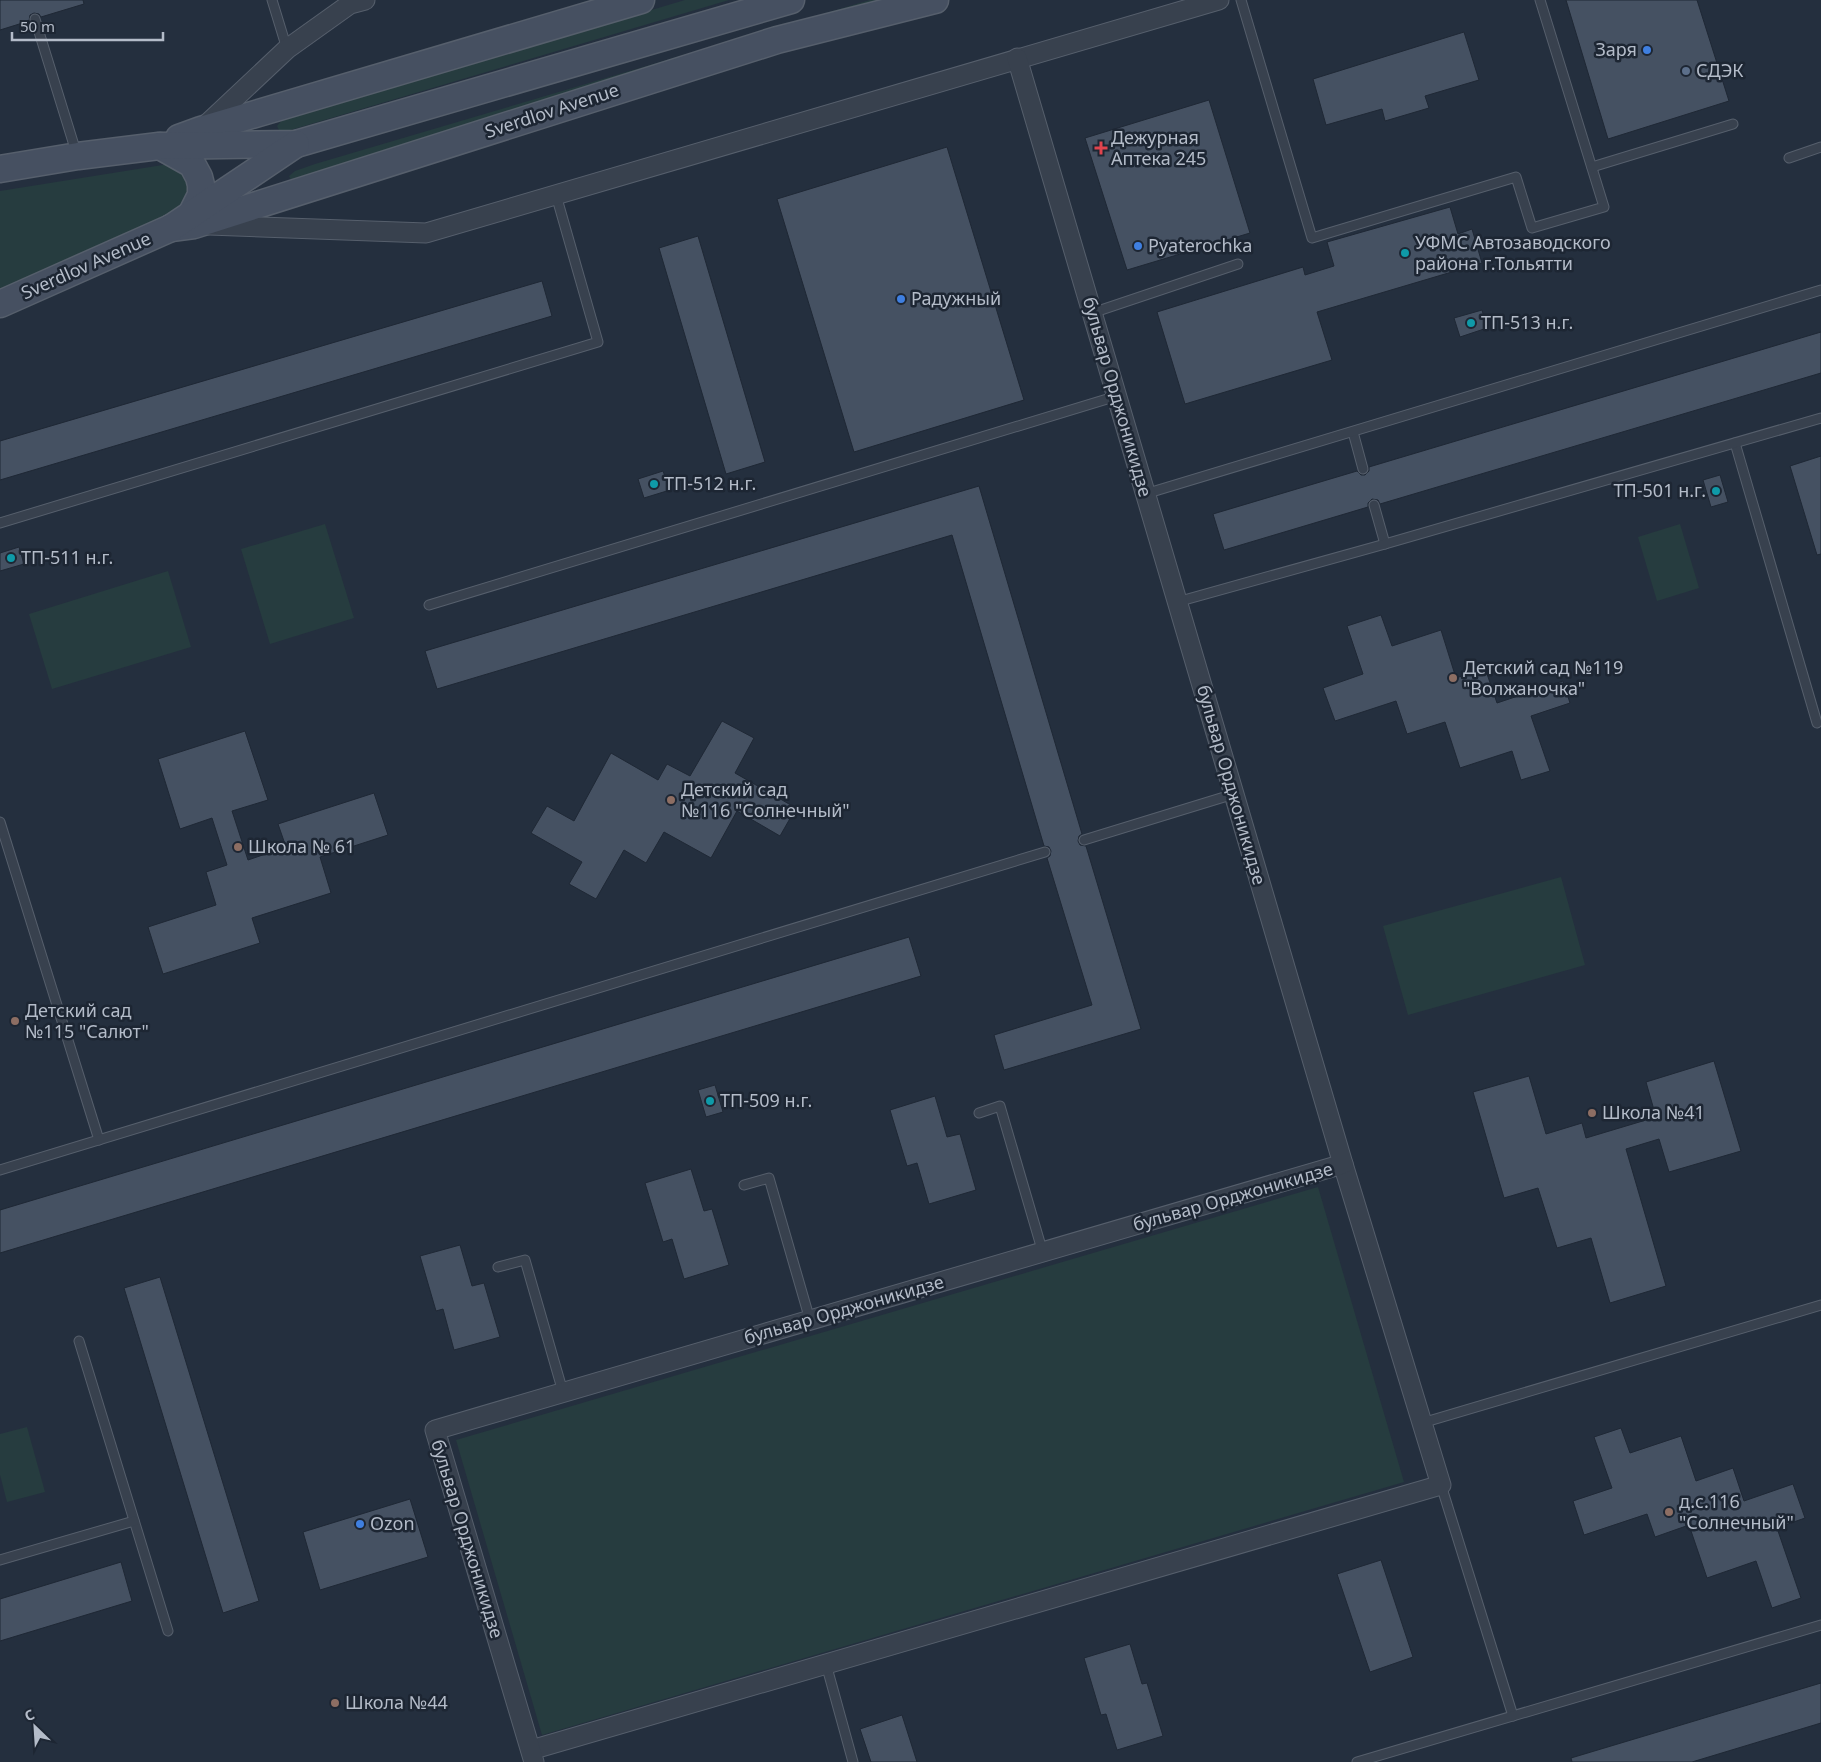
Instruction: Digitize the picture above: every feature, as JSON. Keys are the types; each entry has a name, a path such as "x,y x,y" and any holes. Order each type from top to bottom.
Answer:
{"main road":[{"name":"Sverdlov Avenue","path":"159,146 201,130 641,0"},
{"name":"Sverdlov Avenue","path":"0,169 78,156 159,146 296,144 791,0"},
{"name":"Sverdlov Avenue","path":"0,304 185,223 777,40 935,0"},
{"name":"Sverdlov Avenue","path":"185,223 296,144"},
{"path":"159,146 192,164 201,185 201,195 185,223"}],"street":[{"path":"201,130 287,49 350,4 365,0"},
{"path":"185,223 426,233 1219,0"},
{"name":"бульвар Орджоникидзе","path":"533,1756 435,1430 1343,1164 1017,58"},
{"path":"533,1756 826,1664 1441,1485 1343,1164"}],"lane":[{"path":"272,0 287,49"},
{"path":"1241,0 1312,238 1516,178 1532,228 1604,207 1540,0"},
{"path":"35,19 78,156"},
{"path":"1592,167 1733,124"},
{"path":"1789,158 1821,147"},
{"path":"0,523 598,342 556,195"},
{"path":"1092,313 1238,264"},
{"path":"1146,494 1821,290"},
{"path":"430,605 1116,396"},
{"path":"1177,602 1821,418"},
{"path":"1353,432 1364,469"},
{"path":"1735,443 1818,723"},
{"path":"1374,506 1385,544"},
{"path":"1084,840 1234,794"},
{"path":"0,822 99,1140"},
{"path":"0,1170 1045,852"},
{"path":"979,1113 1000,1106 1043,1253"},
{"path":"744,1185 769,1178 810,1320"},
{"path":"498,1267 525,1260 563,1392"},
{"path":"1422,1424 1821,1305"},
{"path":"79,1341 168,1631"},
{"path":"1441,1485 1513,1716"},
{"path":"0,1560 134,1521"},
{"path":"1357,1762 1821,1625"},
{"path":"826,1664 853,1762"}],"green space":[{"path":"685,0 729,0 284,132 280,132 277,126 282,120"},
{"path":"870,0 912,0 292,182 289,176 295,171 315,164"},
{"path":"169,164 192,178 183,209 0,291 0,191"},
{"path":"325,524 354,618 270,644 241,549"},
{"path":"1680,524 1699,588 1657,601 1638,537"},
{"path":"168,571 191,647 52,689 29,614"},
{"path":"1561,877 1585,965 1408,1015 1383,926"},
{"path":"1318,1187 1404,1482 542,1735 456,1440"},
{"path":"27,1427 45,1492 7,1502 0,1475 0,1434"}],"building":[{"path":"0,0 83,0 84,4 41,17 39,14 34,13 30,15 29,21 0,30"},
{"name":"Заря","path":"1566,0 1697,0 1729,101 1608,139"},
{"path":"1464,32 1479,80 1425,96 1429,108 1385,121 1382,109 1326,125 1313,79"},
{"path":"1209,100 1250,233 1127,270 1085,138"},
{"name":"Радужный","path":"947,147 1024,400 854,452 777,199"},
{"path":"1450,207 1458,234 1472,229 1482,263 1317,312 1332,360 1185,404 1157,312 1303,267 1305,275 1334,266 1327,242"},
{"path":"698,236 765,462 726,474 659,248"},
{"path":"542,281 552,316 0,480 0,441"},
{"name":"ТП-513 н.г.","path":"1482,310 1487,328 1460,337 1454,318"},
{"path":"1821,332 1821,373 1380,504 1378,500 1372,499 1368,503 1368,507 1224,550 1213,514 1357,471 1361,475 1365,475 1369,471 1369,467"},
{"path":"1821,456 1821,554 1817,555 1790,466"},
{"name":"ТП-512 н.г.","path":"663,471 670,490 644,498 638,479"},
{"name":"ТП-501 н.г.","path":"1720,475 1728,502 1711,507 1703,480"},
{"path":"979,486 1082,834 1079,836 1078,841 1080,845 1086,846 1141,1029 1004,1070 994,1035 1092,1005 1047,858 1050,856 1051,851 1049,847 1044,846 952,535 437,689 425,651"},
{"name":"ТП-511 н.г.","path":"19,547 24,564 0,571 0,553"},
{"path":"1381,615 1392,646 1441,630 1456,678 1485,668 1497,703 1563,681 1570,703 1531,716 1550,771 1521,780 1512,751 1460,768 1445,722 1407,734 1396,701 1335,721 1323,688 1363,674 1347,626"},
{"path":"722,721 754,738 735,773 796,808 780,836 737,811 711,858 664,832 646,863 624,850 596,899 569,884 582,862 531,833 547,806 574,821 611,753 658,780 667,764 690,776"},
{"path":"245,731 268,800 232,811 248,860 286,847 278,824 374,793 388,835 320,857 331,893 252,918 260,943 163,974 148,927 216,905 206,872 227,865 212,818 180,829 158,759"},
{"path":"909,937 921,976 0,1253 0,1210"},
{"path":"1714,1061 1741,1151 1669,1172 1659,1139 1626,1149 1666,1286 1610,1303 1591,1238 1557,1248 1538,1188 1504,1198 1473,1092 1529,1076 1546,1134 1582,1123 1586,1138 1656,1117 1646,1082"},
{"name":"ТП-509 н.г.","path":"715,1085 723,1112 706,1117 698,1090"},
{"path":"935,1096 947,1137 960,1134 976,1190 929,1204 917,1163 907,1166 890,1110"},
{"path":"691,1169 704,1211 712,1209 729,1265 684,1279 672,1239 663,1242 645,1183"},
{"path":"460,1245 472,1286 484,1283 500,1337 454,1350 443,1309 436,1311 420,1256"},
{"path":"160,1277 259,1601 223,1613 124,1288"},
{"path":"1621,1428 1630,1453 1681,1436 1696,1481 1733,1468 1744,1501 1793,1484 1805,1518 1777,1528 1801,1598 1772,1608 1756,1561 1707,1578 1689,1525 1655,1537 1647,1514 1584,1535 1573,1501 1612,1488 1594,1437"},
{"path":"410,1499 428,1557 320,1590 303,1532"},
{"path":"1381,1560 1413,1657 1370,1672 1337,1574"},
{"path":"121,1562 132,1601 0,1641 0,1599"},
{"path":"1130,1644 1142,1684 1147,1683 1163,1736 1117,1750 1106,1714 1101,1715 1084,1658"},
{"path":"1821,1683 1821,1723 1692,1762 1572,1762 1571,1758"},
{"path":"902,1715 917,1762 871,1762 860,1729"}],"place":[{"name":"Заря","path":"1647,50"},
{"name":"СДЭК","path":"1686,71"},
{"name":"Дежурная Аптека 245","path":"1101,148"},
{"name":"Pyaterochka","path":"1138,246"},
{"name":"УФМС Автозаводского района г.Тольятти","path":"1405,253"},
{"name":"Радужный","path":"901,299"},
{"name":"ТП-513 н.г.","path":"1471,323"},
{"name":"ТП-512 н.г.","path":"654,484"},
{"name":"ТП-501 н.г.","path":"1716,491"},
{"name":"ТП-511 н.г.","path":"11,558"},
{"name":"Детский сад №119 \"Волжаночка\"","path":"1453,678"},
{"name":"Детский сад №116 \"Солнечный\"","path":"671,800"},
{"name":"Школа № 61","path":"238,847"},
{"name":"Детский сад №115 \"Салют\"","path":"15,1021"},
{"name":"ТП-509 н.г.","path":"710,1101"},
{"name":"Школа №41","path":"1592,1113"},
{"name":"д.с.116 \"Солнечный\"","path":"1669,1512"},
{"name":"Ozon","path":"360,1524"},
{"name":"Школа №44","path":"335,1703"}]}
